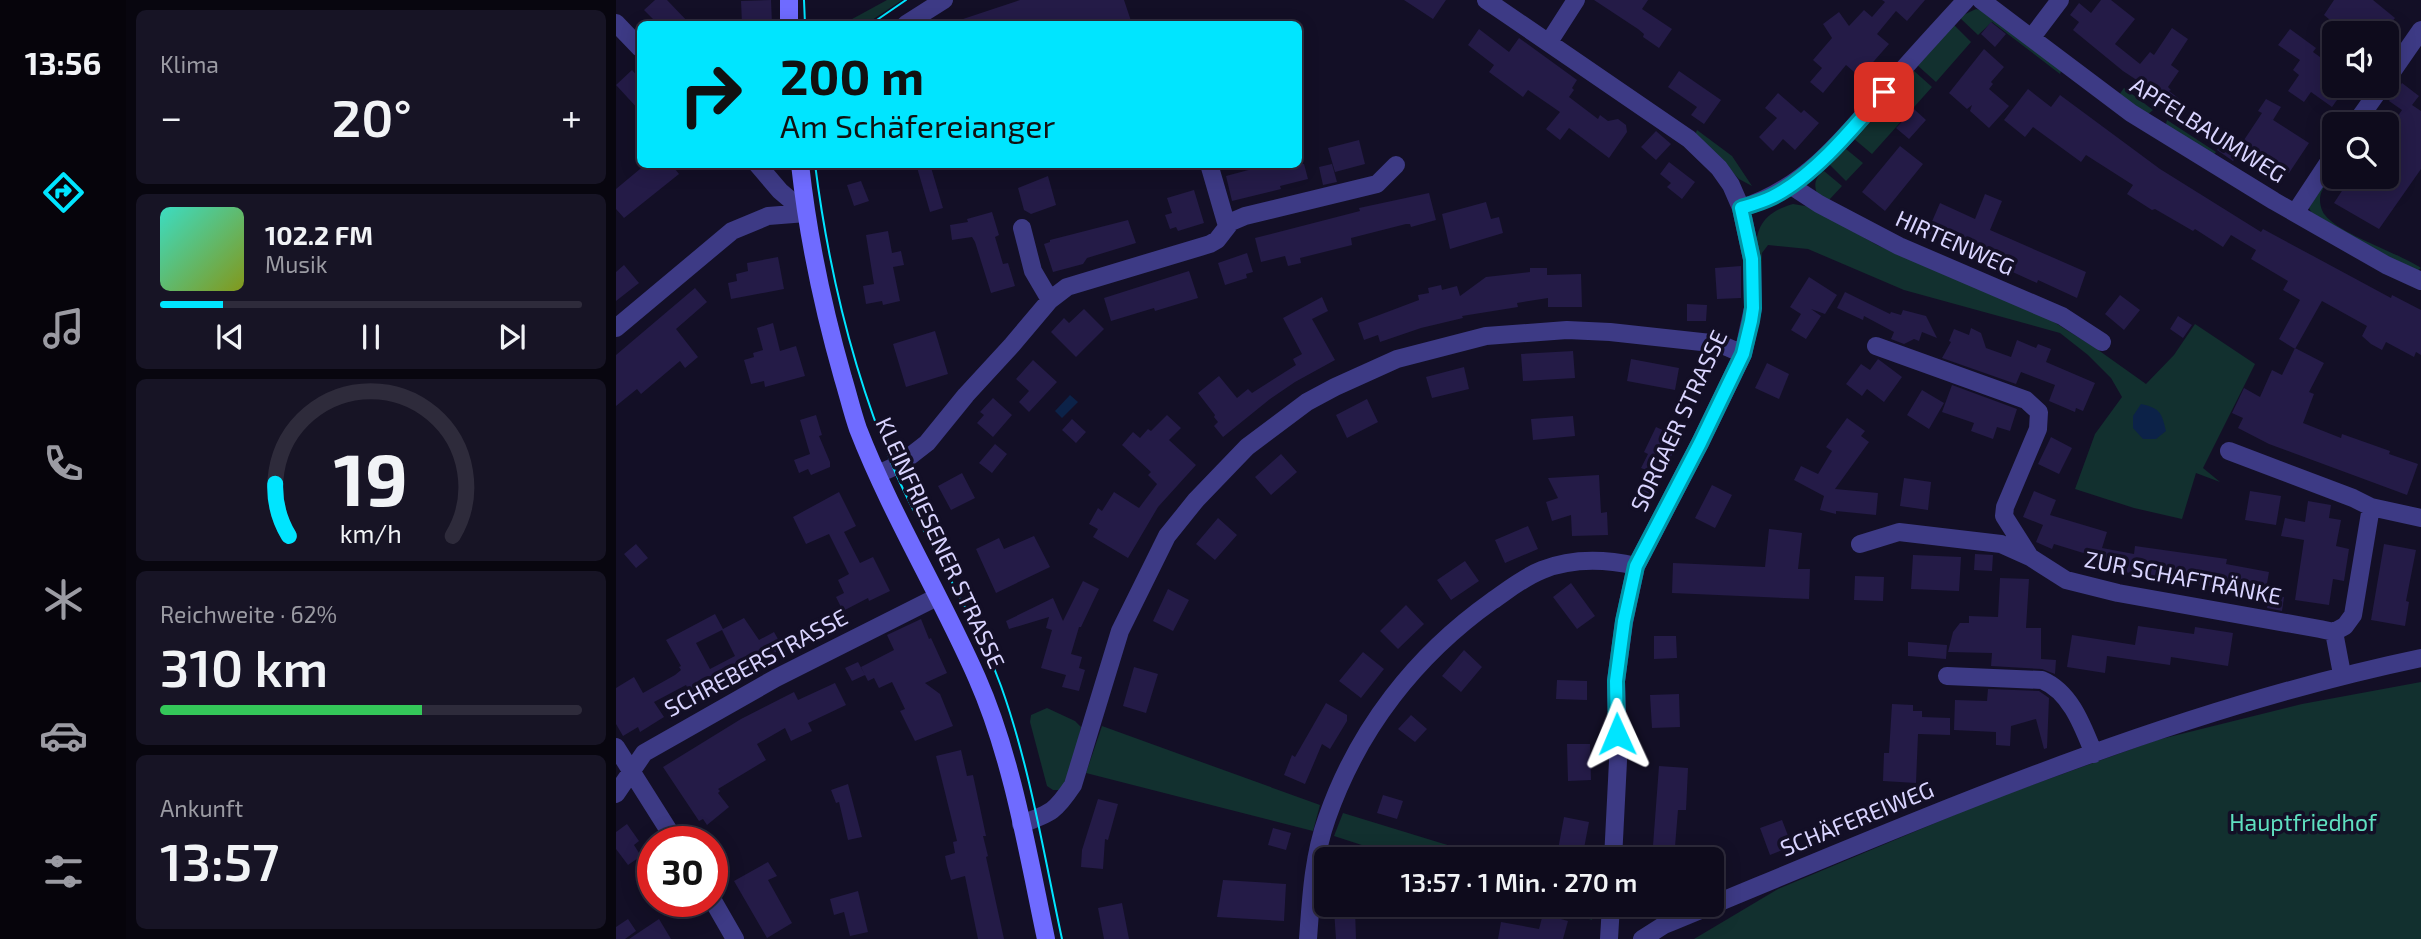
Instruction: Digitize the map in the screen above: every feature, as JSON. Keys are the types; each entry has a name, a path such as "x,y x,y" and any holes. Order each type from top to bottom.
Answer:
{"street":[{"path":"789,0 789,21"},
{"path":"911,21 944,0"},
{"name":"SORGAER STRASSE","path":"1486,0 1689,139 1731,185 1741,208 1752,259 1753,308 1743,354 1636,566 1624,621 1616,681 1618,761 1614,847"},
{"path":"1549,42 1576,0"},
{"path":"1741,208 1774,197 1819,162 1852,130 1966,0"},
{"name":"APFELBAUMWEG","path":"1981,0 2131,113 2295,213 2386,265 2421,281"},
{"path":"2032,37 2060,0"},
{"path":"616,23 637,45"},
{"path":"2399,62 2421,30"},
{"path":"878,474 900,464 927,443 965,395 1050,300 1067,287 1210,244 1217,240 1227,226 1245,215 1377,184 1396,164"},
{"path":"760,168 780,191 806,214"},
{"name":"KLEINFRIESENER STRASSE","path":"800,168 806,214 835,352 857,427 978,679 999,741 1021,824 1046,939"},
{"path":"1210,168 1227,226"},
{"path":"2295,213 2322,172"},
{"name":"HIRTENWEG","path":"1790,185 1819,204 1899,246 2062,316 2102,342"},
{"path":"616,328 732,231 768,216 806,214"},
{"path":"1022,228 1033,271 1050,300"},
{"path":"1021,824 1059,806 1073,785 1120,631 1167,536 1196,500 1247,447 1307,402 1397,359 1486,336 1567,330 1610,332 1720,344 1743,354"},
{"name":"ZUR SCHAFTRÄNKE","path":"1876,346 2026,400 2039,412 2038,429 2005,507 2004,516 2030,557"},
{"path":"2229,451 2371,507 2421,519"},
{"path":"2343,674 2333,632 2345,626 2353,615 2371,507"},
{"name":"ZUR SCHAFTRÄNKE","path":"1860,544 1899,532 2001,544 2030,557 2066,580 2118,593 2333,632"},
{"path":"1308,939 1311,892 1326,819 1347,769 1385,703 1447,636 1515,585 1542,570 1577,562 1609,560 1636,566"},
{"name":"SCHREBERSTRASSE","path":"616,794 643,753 776,678 937,597"},
{"name":"SCHÄFEREIWEG","path":"1642,939 1664,925 1995,789 2250,700 2343,674 2421,658"},
{"path":"1947,676 2042,680 2052,684 2063,693 2094,754"},
{"path":"616,747 666,826"},
{"path":"722,917 735,939"},
{"path":"1609,939 1610,917"}],"green space":[{"path":"887,0 902,0 870,21 848,21"},
{"path":"1976,9 1986,11 2062,69 2060,74 1992,22 1978,35 1959,17"},
{"path":"1953,24 1971,42 1936,82 1916,64"},
{"path":"1913,70 1932,87 1872,154 1853,138"},
{"path":"2124,88 2153,110 2147,115 2119,95"},
{"path":"2167,120 2216,152 2211,158 2165,127"},
{"path":"1697,130 1732,156 1752,186 1739,179 1695,135"},
{"path":"1846,149 1863,163 1846,181 1829,164"},
{"path":"1824,171 1842,186 1829,200 1819,197 1816,190 1816,180"},
{"path":"2322,186 2321,206 2332,222 2421,268 2417,271 2315,219 2309,208"},
{"path":"1793,204 1811,207 1877,245 2049,319 2146,384 2174,355 2195,324 2255,364 2203,468 2220,482 2196,473 2182,519 2134,508 2075,489 2095,434 2122,397 2111,378 2060,333 1904,290 1808,249 1768,245 1762,253 1761,298 1756,254 1759,229 1777,210"},
{"name":"Hauptfriedhof","path":"2421,682 2421,939 1694,939 1778,889 1990,800 2157,740 2302,704"},
{"path":"1047,708 1075,721 1081,727 1069,782 1061,790 1053,790 1047,786 1030,722 1031,715"},
{"path":"1102,726 1320,805 1313,831 1086,773"},
{"path":"1343,813 1454,847 1368,847 1334,836"}],"water":[{"path":"1070,395 1078,402 1062,418 1055,411"},
{"path":"2141,404 2152,407 2161,416 2166,431 2156,439 2143,439 2133,428 2133,416"}],"building":[{"path":"655,0 667,0 687,21 655,21 644,10"},
{"path":"771,0 772,21 742,21 741,1"},
{"path":"1020,0 1124,0 1131,21 957,21"},
{"path":"1404,0 1446,0 1433,19"},
{"path":"1594,0 1648,0 1642,9 1672,29 1659,48 1643,37 1644,34 1638,29"},
{"path":"1882,0 1925,0 1907,21 1896,11 1877,34 1889,44 1860,77 1846,65 1823,93 1810,82 1822,68 1813,60 1832,38 1823,24 1839,12 1849,26 1864,10 1872,17 1885,2"},
{"path":"2101,0 2111,0 2135,19 2115,44 2140,64 2150,52 2154,55 2172,28 2188,39 2171,65 2179,71 2168,87 2171,90 2169,91 2182,101 2173,113 2160,104 2164,98 2123,71 2073,30 2079,22 2070,15 2079,3 2091,13"},
{"path":"2334,0 2373,0 2395,18 2393,21 2331,21 2324,15"},
{"path":"1991,22 2006,34 1995,47 1981,34"},
{"path":"1479,29 1509,52 1519,38 1577,80 1569,97 1598,119 1600,115 1608,121 1618,119 1626,125 1627,132 1609,158 1569,128 1560,140 1546,129 1560,112 1528,90 1523,97 1489,72 1494,65 1468,45"},
{"path":"2290,29 2316,48 2313,52 2322,58 2322,98 2338,98 2332,107 2311,92 2304,102 2288,91 2299,75 2293,70 2300,60 2278,45"},
{"path":"1984,49 2004,67 1991,82 1993,84 1989,89 2009,106 1989,128 1970,111 1972,105 1967,109 1949,93"},
{"path":"632,70 637,76 637,108 616,85"},
{"path":"1679,71 1721,100 1704,124 1691,115 1697,107 1668,87"},
{"path":"2402,83 2419,96 2412,105 2421,111 2421,169 2379,229 2334,203 2343,189 2399,189 2399,114 2402,110 2389,101 2391,98 2399,98 2399,87"},
{"path":"2028,89 2051,107 2060,95 2160,169 2261,232 2263,229 2391,298 2392,295 2421,310 2421,355 2416,352 2414,357 2386,342 2382,350 2371,344 2362,336 2367,326 2322,301 2295,349 2279,339 2300,300 2283,290 2288,281 2251,259 2256,250 2231,235 2223,247 2195,229 2193,231 2155,209 2152,210 2127,194 2133,185 2086,155 2081,162 2033,127 2025,137 2004,120"},
{"path":"1778,93 1801,113 1804,110 1819,123 1795,150 1783,139 1773,151 1759,137 1777,118 1765,108"},
{"path":"2266,99 2281,107 2273,120 2309,143 2289,173 2242,143 2262,113 2258,111"},
{"path":"1914,109 1926,120 1909,139 1896,128"},
{"path":"1656,131 1671,144 1656,160 1641,147"},
{"path":"2227,134 2244,146 2233,161 2217,150"},
{"path":"1359,140 1365,164 1335,172 1328,148"},
{"path":"1900,146 1923,164 1885,211 1862,192"},
{"path":"1669,162 1695,182 1682,199 1667,187 1671,183 1660,174"},
{"path":"1304,164 1308,179 1232,201 1226,176 1256,168 1302,168"},
{"path":"1332,164 1337,182 1323,185 1319,167"},
{"path":"641,168 674,168 679,174 624,218 616,209 616,189"},
{"path":"917,168 931,168 943,208 930,212"},
{"path":"1048,176 1056,205 1031,214 1024,210 1018,188"},
{"path":"861,181 869,201 854,206 847,185"},
{"path":"1194,190 1204,223 1178,231 1176,227 1170,229 1165,215 1172,213 1167,198"},
{"path":"1429,193 1436,220 1411,227 1406,224 1351,238 1352,245 1300,258 1301,263 1288,266 1285,256 1261,262 1255,238 1360,211 1359,208"},
{"path":"1985,194 2002,201 1990,230 2086,272 2077,298 2038,280 2037,283 1927,233 1940,203 1975,219"},
{"path":"1486,202 1491,219 1499,217 1503,233 1450,249 1442,214"},
{"path":"992,212 999,235 995,237 1003,264 1008,263 1015,286 991,293 972,237 952,240 950,225 968,222 967,219"},
{"path":"1128,220 1136,243 1087,258 1083,264 1053,272 1044,244 1050,240"},
{"path":"888,231 892,253 901,251 904,265 893,267 900,301 883,305 882,301 866,304 863,286 874,284 866,235"},
{"path":"1247,253 1253,272 1246,274 1247,278 1225,285 1218,263"},
{"path":"778,257 784,289 731,299 728,283 737,281 736,274 748,271 747,263"},
{"path":"624,265 639,283 616,301 616,272"},
{"path":"1741,266 1741,298 1717,299 1715,268"},
{"path":"1530,268 1547,268 1547,275 1581,274 1582,307 1548,307 1548,298 1517,303 1518,307 1462,316 1463,318 1380,342 1378,335 1364,340 1358,323 1419,300 1418,295 1429,293 1428,288 1441,285 1442,290 1457,286 1460,296 1486,277 1530,272"},
{"path":"1189,271 1198,298 1111,321 1104,298"},
{"path":"1809,277 1837,295 1825,314 1811,309 1821,316 1806,339 1791,330 1801,314 1790,307"},
{"path":"695,288 707,302 676,329 698,357 685,368 680,361 641,394 637,389 616,406 616,355"},
{"path":"1845,292 1890,314 1901,315 1903,310 1926,316 1937,338 1922,332 1919,341 1914,339 1904,344 1891,339 1894,332 1864,316 1863,320 1837,308"},
{"path":"2120,295 2140,310 2124,330 2105,314"},
{"path":"1322,297 1328,311 1312,319 1335,360 1270,399 1223,437 1214,426 1218,422 1215,415 1198,393 1219,376 1237,398 1248,389 1252,393 1296,365 1293,359 1302,354 1283,318"},
{"path":"1687,304 1707,305 1706,321 1687,321"},
{"path":"1084,309 1104,329 1076,357 1051,332 1064,318 1069,323"},
{"path":"2178,316 2192,325 2183,338 2170,329"},
{"path":"773,323 780,351 796,346 805,376 765,387 764,381 751,384 744,360 763,350 757,328"},
{"path":"1971,328 1981,333 1986,348 2011,357 2017,340 2036,348 2038,344 2051,349 2046,362 2095,383 2083,411 2076,408 2075,412 2049,401 2055,385 2021,372 2016,384 1942,358 1951,342 1949,341 1954,329 1969,335"},
{"path":"935,331 948,374 906,387 893,344"},
{"path":"2295,348 2324,363 2309,392 2314,394 2303,423 2341,438 2342,434 2390,451 2389,454 2418,464 2407,495 2269,444 2238,428 2243,418 2232,413 2244,388 2260,397 2272,370 2282,375"},
{"path":"1573,351 1575,378 1523,381 1521,354"},
{"path":"1631,359 1679,368 1675,390 1627,381"},
{"path":"1878,359 1902,377 1884,402 1867,389 1862,396 1846,384 1861,364 1870,370"},
{"path":"1033,360 1057,382 1029,412 1019,402 1029,391 1016,379"},
{"path":"1767,363 1789,374 1779,399 1755,388"},
{"path":"1464,367 1469,389 1432,398 1426,377"},
{"path":"1952,385 2017,409 2010,431 1997,427 1993,439 1971,431 1974,423 1942,412"},
{"path":"1922,390 1944,403 1929,429 1907,415"},
{"path":"993,398 1012,415 993,437 977,423 984,415 980,412"},
{"path":"1367,399 1378,422 1347,438 1336,415"},
{"path":"816,415 822,435 819,436 830,467 811,475 808,469 799,473 794,460 810,454 800,420"},
{"path":"1167,415 1181,428 1169,440 1196,465 1158,507 1128,558 1093,537 1098,529 1089,524 1098,508 1102,511 1114,492 1139,508 1157,484 1148,475 1151,472 1122,445 1133,432 1140,438"},
{"path":"1573,416 1575,436 1533,440 1531,419"},
{"path":"1847,418 1865,431 1861,436 1869,442 1835,489 1878,493 1876,515 1836,511 1836,514 1820,510 1824,496 1794,480 1801,466 1818,474 1832,451 1826,447"},
{"path":"1072,419 1086,432 1076,443 1062,430"},
{"path":"1656,427 1669,433 1667,440 1677,444 1651,499 1636,491 1646,470 1641,468 1648,454 1644,452"},
{"path":"2051,437 2072,448 2059,474 2038,464"},
{"path":"995,444 1007,454 992,473 979,463"},
{"path":"1281,454 1297,472 1271,495 1255,477"},
{"path":"962,473 975,498 951,510 938,486"},
{"path":"1599,475 1601,513 1607,512 1608,535 1572,536 1571,515 1552,521 1546,502 1558,498 1548,478"},
{"path":"1904,478 1931,482 1928,510 1900,506"},
{"path":"1712,485 1732,495 1715,528 1695,518"},
{"path":"2034,491 2056,500 2050,515 2107,532 2102,548 2134,554 2135,546 2227,559 2226,564 2269,572 2265,595 2118,571 2119,564 2054,544 2052,549 2036,542 2043,525 2023,517"},
{"path":"2250,491 2281,496 2276,525 2245,520"},
{"path":"839,492 856,526 844,532 860,563 873,557 890,591 869,601 868,598 843,611 836,597 844,593 838,580 849,574 829,534 806,544 793,517"},
{"path":"2308,501 2331,505 2329,518 2341,520 2336,546 2349,549 2344,581 2333,579 2329,605 2295,600 2304,540 2281,536 2285,518 2305,522"},
{"path":"1218,518 1237,535 1215,560 1196,544"},
{"path":"1528,526 1538,549 1505,563 1495,540"},
{"path":"1769,529 1802,533 1798,569 1810,569 1809,599 1672,593 1673,563 1765,567"},
{"path":"1034,536 1050,567 996,593 976,549 999,538 1004,549"},
{"path":"636,544 648,558 636,568 624,554"},
{"path":"2384,544 2416,550 2406,601 2409,602 2405,626 2371,620"},
{"path":"1975,554 1993,555 1992,571 1974,570"},
{"path":"1913,555 1961,557 1959,591 1911,589"},
{"path":"1465,561 1479,581 1451,600 1437,580"},
{"path":"1855,576 1884,577 1883,601 1854,600"},
{"path":"2000,578 2029,579 2026,628 2041,628 2041,659 2056,660 2055,674 2042,669 1991,666 1992,653 1948,652 1953,632 1960,623 1969,623 1969,616 1998,617"},
{"path":"1083,581 1099,589 1079,627 1071,654 1082,657 1079,668 1085,670 1079,691 1062,687 1066,675 1041,668 1052,630 1046,628 1049,617 1009,629 1006,621 1053,598 1063,621"},
{"path":"1571,583 1595,616 1577,629 1553,597"},
{"path":"1168,589 1189,600 1173,631 1153,621"},
{"path":"2269,595 2284,597 2282,611 2267,608"},
{"path":"1406,605 1424,624 1398,649 1380,631"},
{"path":"715,614 723,629 744,618 759,640 774,632 783,648 716,683 717,685 693,699 686,685 654,702 664,717 640,732 638,727 623,736 616,724 616,688 634,677 643,693 681,670 666,640","holes":["722,630 735,656 710,669 696,643"]},
{"path":"921,619 947,673 925,683 940,694 953,726 915,741 900,711 905,709 892,682 879,688 874,678 868,681 861,667 894,650 887,635"},
{"path":"2138,626 2194,634 2195,627 2233,633 2228,666 2171,657 2170,665 2107,656 2105,673 2067,667 2072,635 2135,645"},
{"path":"1654,636 1676,636 1677,658 1654,659"},
{"path":"1908,642 1947,645 1946,659 1908,656"},
{"path":"1464,650 1482,667 1461,692 1442,676"},
{"path":"1363,652 1384,669 1361,698 1339,681"},
{"path":"858,662 865,675 852,681 845,668"},
{"path":"1134,667 1158,674 1146,713 1123,706"},
{"path":"1557,680 1587,681 1587,700 1556,699"},
{"path":"835,683 846,705 808,723 812,731 791,741 785,728 757,744 766,760 718,789 729,807 707,825 703,819 699,821 663,767 741,719 794,692 798,700"},
{"path":"1988,689 2039,691 2049,698 2047,748 2044,749 2036,719 2011,726 2010,746 1996,745 1996,732 1954,730 1955,700 1987,701"},
{"path":"1679,694 1680,727 1652,728 1650,695"},
{"path":"1326,703 1347,715 1347,721 1330,749 1322,744 1305,784 1284,775 1292,755 1295,757"},
{"path":"1892,704 1913,705 1913,711 1922,711 1922,717 1950,718 1950,735 1918,734 1916,783 1883,781 1884,753 1889,753"},
{"path":"1411,715 1427,729 1415,742 1398,729"},
{"path":"1567,744 1590,744 1591,780 1568,781"},
{"path":"961,750 967,776 973,775 986,836 983,836 988,856 986,857 1004,939 978,939 965,876 951,880 947,866 945,856 955,853 953,842 957,841 936,756"},
{"path":"1659,766 1688,768 1686,810 1678,810 1675,847 1653,847"},
{"path":"848,784 862,837 848,840 839,802 836,803 831,790"},
{"path":"1383,795 1403,801 1397,819 1377,813"},
{"path":"1098,799 1118,804 1108,840 1105,839 1103,869 1081,867 1082,850"},
{"path":"1564,817 1589,822 1584,847 1558,847"},
{"path":"1782,820 1792,846 1770,855 1760,828"},
{"path":"627,824 637,838 634,845 637,859 628,865 616,849 616,832"},
{"path":"1273,828 1291,833 1286,850 1268,845"},
{"path":"768,862 777,876 768,880 792,923 767,938 734,881"},
{"path":"1223,880 1286,884 1284,921 1217,917"},
{"path":"858,891 868,932 850,936 844,912 834,915 830,899"},
{"path":"1122,903 1129,939 1104,939 1098,908"},
{"path":"1334,917 1355,917 1356,939 1336,939"},
{"path":"1542,917 1568,921 1563,939 1498,939 1501,922 1539,929"},
{"path":"628,919 636,931 625,939 616,939 616,927"},
{"path":"659,919 671,939 629,939"}],"tram line":[{"path":"804,0 805,21"},
{"path":"875,21 906,0"},
{"path":"816,168 835,280 866,394 893,467 977,630 1001,686 1028,779 1062,939"}],"route":[{"path":"1617,734 1616,681 1624,621 1636,566 1743,354 1751,321 1752,259 1741,208 1774,197 1819,162 1852,130 1884,92"}]}
